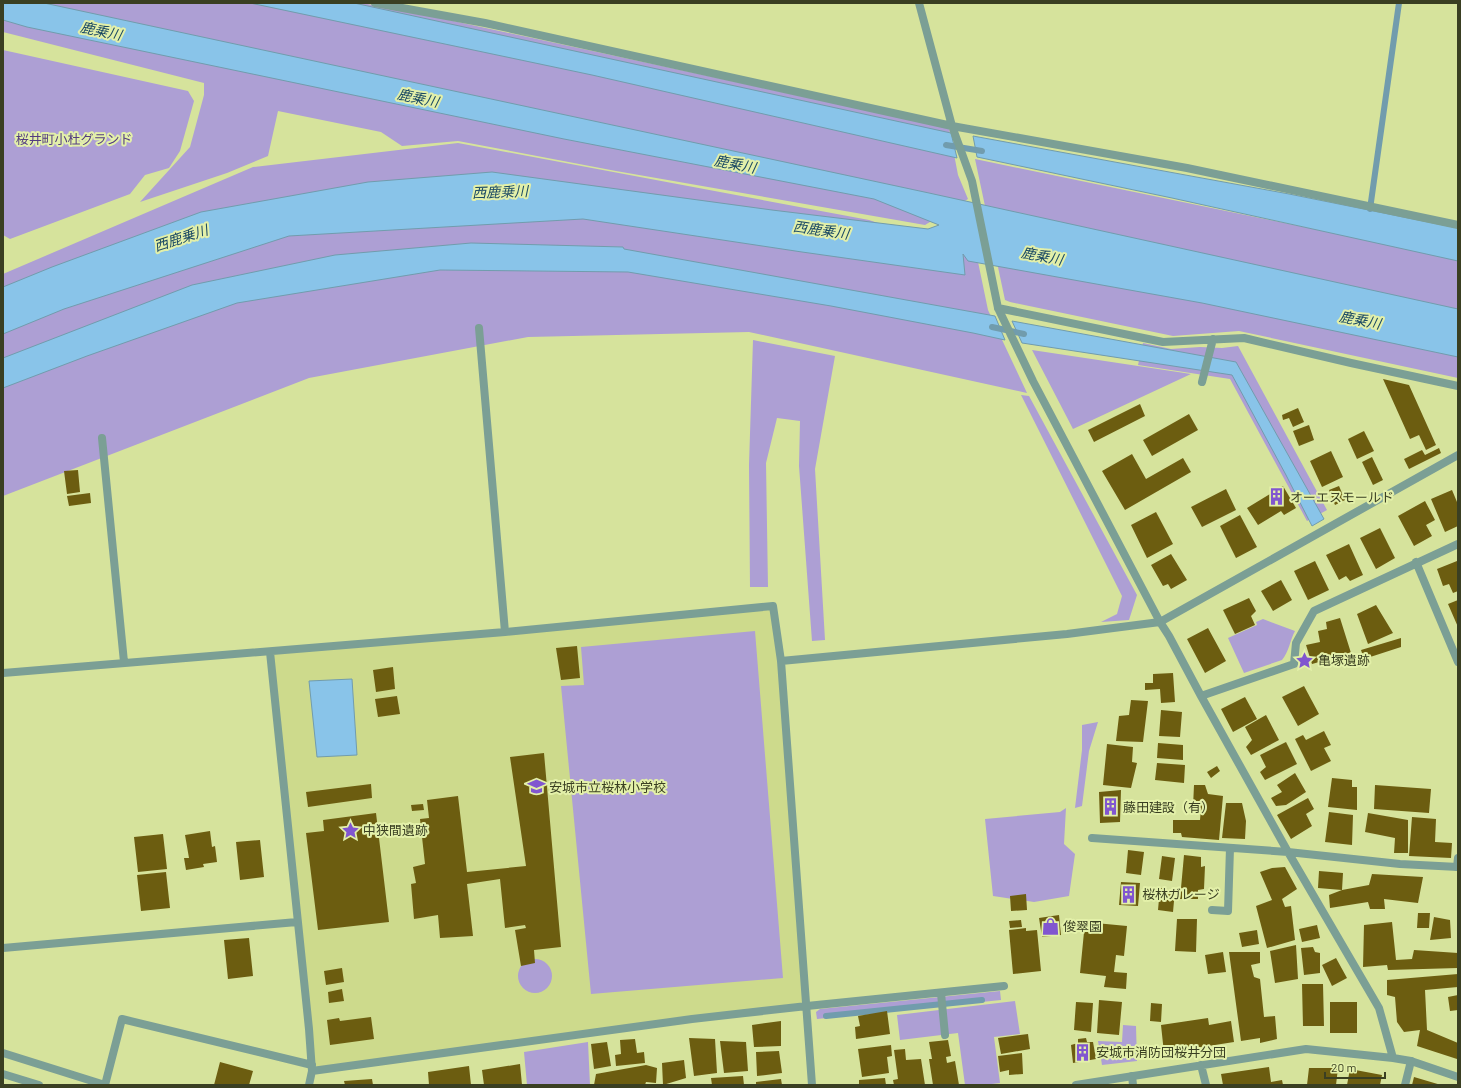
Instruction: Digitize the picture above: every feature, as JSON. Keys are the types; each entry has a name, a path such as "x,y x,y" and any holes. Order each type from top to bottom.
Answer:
{"street":[{"path":"375,3 485,23 952,126 1187,168 1458,225"},
{"path":"919,3 952,126 972,182 998,308 1033,381 1160,622 1288,852 1379,1008 1393,1058"},
{"path":"998,308 1163,342 1244,338 1458,386"},
{"path":"479,328 505,632"},
{"path":"1202,382 1212,339"},
{"path":"102,438 124,662"},
{"path":"781,661 1067,634 1160,622 1458,455"},
{"path":"1201,696 1294,664 1296,644 1314,611 1416,562 1458,544"},
{"path":"1416,562 1456,652 1458,662"},
{"path":"3,673 505,632 773,606 781,661 812,1085"},
{"path":"270,652 309,1029 312,1068 310,1085"},
{"path":"1092,838 1288,852 1400,864 1458,864"},
{"path":"1212,910 1228,911 1230,848"},
{"path":"3,948 297,922"},
{"path":"3,1053 105,1084 122,1019 312,1068 692,1019 1004,986"},
{"path":"941,993 945,1035"},
{"path":"1076,1085 1306,1050 1393,1058 1411,1062 1458,1077"},
{"path":"1405,1085 1411,1062"},
{"path":"1201,1065 1206,1085"},
{"path":"3,1074 38,1085"},
{"path":"1132,1076 1133,1085"}],"shaded area":[{"name":"安城市立桜林小学校","path":"773,606 807,1006 312,1071 270,652"}],"green space":[{"path":"3,3 362,3 430,16 949,128 958,175 968,199 925,225 616,171 458,141 402,146 381,132 278,111 268,156 227,173 140,202 190,147 204,95 204,83 3,32"},
{"name":"桜井町小杜グランド","path":"3,50 188,91 194,101 180,151 169,168 145,175 130,194 10,239 3,235"},
{"path":"458,143 869,220 977,257 988,310 1027,393 749,332 528,337 309,378 3,496 3,274 253,167"},
{"path":"975,159 1458,259 1458,378 1239,331 1173,336 1005,300"},
{"path":"753,340 835,356 815,469 825,640 812,641 799,466 800,421 777,418 766,463 768,587 750,587 749,465"},
{"path":"1143,343 1171,349 1200,347 1222,348 1238,346 1327,510 1307,521 1230,379 1138,365"},
{"path":"1032,350 1191,374 1073,429"},
{"path":"1021,395 1029,396 1137,595 1129,620 1101,622 1117,614 1122,596"},
{"path":"1263,619 1295,631 1282,660 1244,673 1228,638 1257,625 1256,622"},
{"path":"755,631 783,978 591,994 561,686 584,685 581,647"},
{"path":"1098,722 1089,751 1082,806 1075,808 1082,750 1082,725"},
{"path":"1066,808 1064,844 1075,854 1069,896 1034,902 993,896 985,819 1060,812"},
{"path":"532,959 538,959 542,960 549,966 552,976 551,983 545,990 538,993 532,993 528,992 521,986 518,979 518,973 519,969 525,962"},
{"path":"1000,991 1001,1000 817,1019 816,1012 820,1009"},
{"path":"1015,1001 1020,1034 994,1037 1000,1083 965,1085 958,1033 900,1040 897,1015"},
{"path":"1123,1025 1136,1026 1137,1061 1102,1065 1098,1041 1122,1042"},
{"path":"588,1042 590,1085 527,1085 524,1052"}],"water":[{"path":"3,3 44,3 929,193 1458,309 1458,357 1202,303 968,261 963,254 965,275 583,219 289,236 64,309 3,334 3,287 52,267 201,212 368,182 492,172 772,210 928,229 939,225 874,199 564,139 27,27 3,20"},
{"path":"250,3 354,3 951,133 957,158 592,75"},
{"path":"973,136 1289,194 1458,228 1458,261 977,157"},
{"path":"471,243 623,247 624,249 995,316 1005,340 831,306 628,272 440,270 237,303 87,356 3,388 3,358 192,285 335,255"},
{"path":"1012,321 1236,362 1324,519 1312,526 1232,375 1022,343"},
{"path":"352,679 357,755 317,757 309,681"}],"building":[{"path":"1383,379 1409,385 1436,445 1426,450 1419,435 1410,439"},
{"path":"1140,404 1145,416 1094,442 1088,430"},
{"path":"1298,408 1304,422 1293,427 1289,418 1283,420 1282,415"},
{"path":"1189,414 1198,430 1152,456 1143,440"},
{"path":"1309,425 1314,440 1299,446 1293,431"},
{"path":"1364,431 1374,451 1357,459 1348,439"},
{"path":"1439,448 1441,453 1409,469 1404,459 1422,450 1425,455"},
{"path":"1331,451 1343,477 1322,487 1310,461"},
{"path":"1132,454 1146,479 1183,458 1191,472 1125,510 1102,471"},
{"path":"1372,457 1383,480 1373,485 1362,462"},
{"path":"78,470 80,492 67,494 64,471"},
{"name":"オーエスモールド","path":"1283,486 1296,508 1284,515 1281,511 1258,525 1247,508"},
{"path":"1339,486 1345,500 1335,505 1329,490"},
{"path":"1226,489 1236,510 1202,527 1191,507"},
{"path":"1452,490 1458,502 1458,526 1445,532 1431,499"},
{"path":"90,493 91,503 69,506 67,496"},
{"path":"1425,501 1435,520 1426,525 1432,536 1414,546 1398,516"},
{"path":"1156,512 1173,544 1147,558 1131,525"},
{"path":"1240,515 1257,547 1236,558 1220,526"},
{"path":"1380,528 1395,558 1376,569 1360,538"},
{"path":"1349,544 1363,575 1350,581 1346,576 1339,580 1326,555"},
{"path":"1171,554 1187,580 1171,589 1168,584 1163,586 1151,565"},
{"path":"1315,561 1329,590 1308,600 1294,571"},
{"path":"1457,561 1458,591 1453,593 1449,584 1443,586 1437,569"},
{"path":"1281,580 1292,600 1273,611 1261,591"},
{"path":"1249,598 1256,611 1251,616 1255,625 1235,634 1223,610"},
{"path":"1458,600 1458,627 1448,604"},
{"path":"1376,605 1393,633 1368,644 1357,614"},
{"path":"1340,618 1351,653 1312,664 1306,645 1320,642 1318,631 1327,629 1326,622"},
{"path":"1208,628 1226,661 1205,673 1187,639"},
{"path":"1401,638 1401,647 1364,659 1361,650"},
{"path":"577,646 580,678 561,680 556,648"},
{"path":"393,667 395,689 376,692 373,670"},
{"path":"1173,673 1175,702 1161,703 1160,689 1145,690 1145,683 1153,683 1153,674"},
{"path":"1304,686 1319,714 1298,726 1282,697"},
{"path":"397,696 400,714 378,717 375,699"},
{"path":"1245,697 1257,719 1233,732 1221,709"},
{"path":"1131,700 1148,701 1143,742 1116,741 1119,716 1129,715"},
{"path":"1161,710 1182,712 1180,737 1159,736"},
{"path":"1266,715 1279,740 1251,755 1246,747 1252,740 1245,727"},
{"path":"1324,731 1331,745 1324,748 1331,761 1311,771 1295,739 1303,735 1306,740"},
{"path":"1286,742 1297,764 1265,780 1260,772 1266,767 1260,755"},
{"path":"1158,743 1183,745 1183,760 1157,758"},
{"path":"1107,744 1133,747 1132,762 1137,763 1131,788 1103,785"},
{"path":"544,753 561,947 534,950 535,963 521,966 515,930 526,928 525,925 505,928 500,879 467,884 473,936 440,938 438,915 414,919 411,884 416,883 413,867 425,864 420,819 429,818 427,800 458,796 467,872 526,866 510,757"},
{"path":"1157,763 1185,765 1184,783 1155,780"},
{"path":"1217,766 1220,771 1211,778 1207,772"},
{"path":"1295,773 1306,792 1286,805 1276,806 1271,798 1282,792 1277,785"},
{"path":"1332,778 1352,780 1352,787 1357,787 1357,810 1328,807"},
{"path":"371,784 372,798 308,807 306,792"},
{"path":"1194,785 1205,785 1208,794 1223,796 1219,840 1182,837 1181,833 1173,833 1173,820 1200,820 1201,808 1193,807"},
{"path":"1375,785 1431,789 1429,813 1374,809"},
{"name":"藤田建設（有）","path":"1121,790 1120,822 1100,823 1099,792"},
{"path":"1308,798 1314,809 1306,814 1312,826 1291,839 1277,815"},
{"path":"1226,803 1242,803 1246,821 1245,839 1222,838"},
{"path":"423,804 424,810 412,811 411,805"},
{"path":"1329,812 1353,815 1352,845 1325,842"},
{"path":"376,813 389,922 318,930 306,833 324,831 323,820"},
{"path":"1368,813 1408,820 1408,853 1394,853 1395,838 1365,832"},
{"path":"1412,817 1436,819 1435,842 1452,843 1451,858 1409,856"},
{"path":"210,831 212,847 215,846 217,862 203,864 204,867 186,870 184,858 189,858 185,835"},
{"path":"163,834 167,869 138,872 134,837"},
{"path":"260,840 264,877 240,880 236,842"},
{"name":"桜林ガレージ","path":"1128,850 1144,852 1141,875 1126,873"},
{"path":"1184,855 1201,857 1201,867 1205,866 1204,889 1198,890 1198,899 1180,899"},
{"name":"桜林ガレージ","path":"1162,856 1175,858 1172,881 1159,879"},
{"path":"1285,867 1297,889 1282,899 1285,907 1291,906 1295,940 1267,948 1256,906 1272,900 1260,872 1272,868"},
{"path":"1319,871 1343,873 1342,890 1318,888"},
{"path":"166,872 170,908 141,911 137,875"},
{"path":"1372,874 1423,877 1418,903 1384,899 1385,909 1370,909 1368,902 1330,908 1329,895 1342,890 1369,885"},
{"name":"桜林ガレージ","path":"1121,882 1140,883 1138,906 1119,905"},
{"name":"桜林ガレージ","path":"1160,888 1175,890 1173,912 1158,910"},
{"path":"1026,894 1027,910 1011,911 1010,896"},
{"path":"1418,913 1430,913 1429,928 1417,928"},
{"name":"俊翠園","path":"1059,915 1061,935 1042,937 1039,918"},
{"path":"1434,917 1450,920 1451,938 1430,940"},
{"path":"1177,919 1197,919 1196,952 1175,951"},
{"path":"1021,920 1022,927 1010,928 1009,921"},
{"path":"1085,922 1127,926 1124,956 1116,955 1114,972 1127,973 1126,989 1104,987 1106,976 1080,973"},
{"path":"1392,922 1396,960 1412,959 1414,950 1458,953 1458,968 1388,970 1387,965 1363,967 1364,925"},
{"path":"1317,925 1320,938 1302,942 1299,929"},
{"path":"1026,928 1026,931 1037,930 1041,971 1013,974 1009,930"},
{"path":"1257,930 1259,944 1242,947 1239,933"},
{"path":"249,938 253,976 228,979 224,940"},
{"path":"1296,945 1298,979 1275,983 1270,951"},
{"path":"1313,947 1315,952 1320,953 1320,973 1304,975 1301,948"},
{"path":"1223,952 1226,972 1208,974 1205,955"},
{"path":"1229,952 1260,952 1260,963 1251,965 1254,977 1260,979 1264,1017 1275,1016 1277,1039 1260,1043 1260,1038 1241,1041"},
{"path":"1336,958 1347,978 1332,986 1322,965"},
{"path":"342,968 344,982 326,985 324,971"},
{"path":"1458,974 1458,987 1425,990 1427,1030 1458,1043 1457,1059 1417,1046 1420,1030 1404,1032 1397,1022 1395,997 1387,995 1387,980"},
{"path":"1302,984 1323,984 1324,1026 1303,1026"},
{"path":"342,989 344,1001 329,1003 328,992"},
{"path":"1458,995 1458,1010 1450,1011 1448,997"},
{"path":"1099,1000 1122,1002 1119,1035 1097,1033"},
{"path":"1076,1002 1093,1003 1091,1032 1074,1030"},
{"path":"1330,1002 1357,1002 1357,1033 1330,1033"},
{"path":"1151,1003 1162,1004 1161,1022 1150,1021"},
{"path":"887,1011 890,1034 856,1039 855,1027 860,1026 858,1016"},
{"path":"371,1017 374,1039 330,1045 327,1020 339,1018 340,1021"},
{"path":"1208,1018 1209,1025 1231,1021 1234,1042 1164,1053 1161,1025"},
{"path":"781,1021 781,1046 754,1047 752,1025"},
{"path":"1028,1034 1030,1049 1001,1054 998,1038"},
{"path":"689,1038 715,1039 717,1073 694,1076"},
{"name":"安城市消防団桜井分団","path":"1086,1038 1087,1042 1093,1042 1096,1059 1073,1063 1071,1045 1078,1043 1078,1039"},
{"path":"635,1039 637,1053 644,1052 645,1063 616,1066 615,1055 621,1054 620,1040"},
{"path":"948,1040 951,1056 946,1057 947,1063 955,1061 959,1085 933,1085 929,1059 932,1059 929,1042"},
{"path":"720,1041 746,1042 748,1071 724,1073"},
{"path":"607,1042 611,1066 594,1069 591,1044"},
{"path":"891,1045 892,1056 887,1057 889,1073 862,1077 858,1049"},
{"path":"905,1049 906,1060 921,1059 925,1085 894,1085 893,1080 898,1079 894,1050"},
{"path":"779,1051 782,1073 757,1076 756,1052"},
{"path":"1022,1053 1023,1074 1009,1075 1009,1070 1000,1072 998,1056"},
{"path":"684,1060 686,1078 663,1085 662,1063"},
{"path":"220,1062 253,1071 249,1085 214,1085"},
{"path":"520,1064 522,1085 484,1085 482,1070"},
{"path":"646,1065 657,1068 656,1083 646,1082 645,1085 594,1085 596,1074"},
{"path":"469,1066 471,1085 429,1085 428,1072"},
{"path":"1269,1067 1271,1082 1282,1080 1283,1085 1223,1085 1221,1074"},
{"path":"1309,1068 1338,1068 1336,1085 1307,1085"},
{"path":"1350,1069 1382,1075 1380,1085 1347,1085"},
{"path":"743,1076 744,1085 712,1085 711,1078"},
{"path":"1414,1077 1441,1085 1412,1085"},
{"path":"885,1078 886,1085 859,1085 859,1080"},
{"path":"372,1079 373,1085 345,1085 344,1081"},
{"path":"781,1079 782,1085 756,1085 756,1082"}],"waterway":[{"path":"1370,209 1399,3"},
{"path":"946,145 982,151"},
{"path":"992,327 1024,334"},
{"path":"826,1016 982,1000"}],"place":[{"name":"オーエスモールド","path":"1277,497"},
{"name":"亀塚遺跡","path":"1305,660"},
{"name":"安城市立桜林小学校","path":"536,787"},
{"name":"藤田建設（有）","path":"1110,807"},
{"name":"中狭間遺跡","path":"350,830"},
{"name":"桜林ガレージ","path":"1129,894"},
{"name":"俊翠園","path":"1050,926"},
{"name":"安城市消防団桜井分団","path":"1083,1052"}],"water label":[{"name":"鹿乗川","path":"101,31"},
{"name":"鹿乗川","path":"418,98"},
{"name":"鹿乗川","path":"735,164"},
{"name":"西鹿乗川","path":"500,192"},
{"name":"西鹿乗川","path":"821,230"},
{"name":"西鹿乗川","path":"181,238"},
{"name":"鹿乗川","path":"1042,256"},
{"name":"鹿乗川","path":"1360,320"}]}
